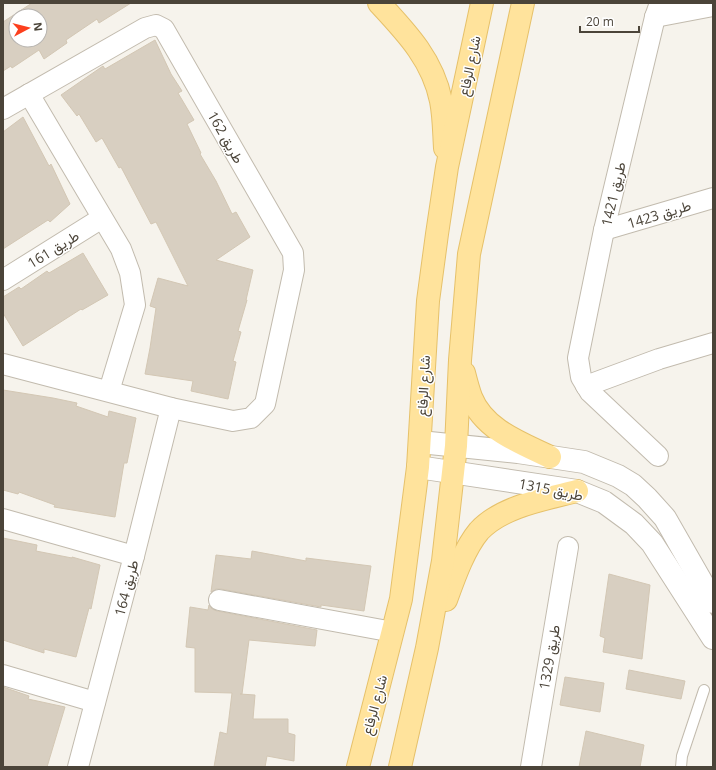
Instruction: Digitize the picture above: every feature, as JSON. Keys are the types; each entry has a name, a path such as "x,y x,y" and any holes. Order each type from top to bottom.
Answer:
{"main road":[{"path":"379,3 398,23 424,56 434,75 441,102 447,167"},
{"name":"شارع الرفاع","path":"358,767 401,599 418,467 428,301 447,167 482,3"},
{"path":"400,767 427,648 443,561 456,446 460,360 468,254 521,3"},
{"path":"460,360 472,398 483,417 500,432 550,457"},
{"path":"427,648 462,559 479,531 496,518 517,508 536,501 577,491"}],"street":[{"path":"657,10 713,6"},
{"name":"طريق 1421","path":"657,10 604,230 578,358 581,377 590,392 658,456"},
{"name":"طريق 162","path":"3,109 145,28 156,25 164,29 293,253 294,270 265,404 251,418 233,421 171,408"},
{"path":"29,94 121,249 130,273 135,305 109,391"},
{"name":"طريق 1423","path":"604,230 713,198"},
{"name":"طريق 161","path":"3,280 102,218"},
{"path":"586,386 659,358 713,343"},
{"path":"3,364 171,408"},
{"name":"طريق 164","path":"78,767 134,556 171,408"},
{"name":"طريق 1315","path":"420,442 584,462 618,476 647,498 665,518 690,562 709,609 713,636"},
{"name":"طريق 1315","path":"418,467 577,491 604,502 634,524 709,609"},
{"path":"3,519 134,556"},
{"name":"طريق 1329","path":"531,767 568,547"},
{"path":"690,562 698,569 713,577"},
{"path":"219,600 393,632"},
{"path":"3,675 95,702"}],"lane":[{"path":"681,767 682,756 704,690"}],"building":[{"path":"32,3 131,3 99,23 97,19 66,40 67,43 44,59 39,50 12,68 11,66 3,71 3,22 8,19 8,48 48,48 48,8 24,8"},
{"path":"155,40 171,74 182,91 178,93 194,120 187,124 201,153 200,154 216,181 232,214 236,212 250,237 216,260 253,270 247,300 238,331 241,332 233,361 236,362 228,399 191,391 193,381 145,374 156,308 150,306 158,278 188,286 156,222 151,224 121,167 119,168 102,138 96,142 79,114 77,116 61,95 103,66 105,69"},
{"path":"23,117 49,166 51,164 70,204 50,222 48,220 3,249 3,132"},
{"path":"83,253 108,295 82,310 81,309 23,346 3,313 3,297 19,287 21,289 47,271 49,273"},
{"path":"3,390 77,403 76,406 108,417 109,411 136,418 127,463 124,463 115,517 54,507 55,505 19,492 18,494 3,490"},
{"path":"3,538 37,545 36,551 72,557 100,565 91,609 89,608 76,657 44,649 44,653 3,640"},
{"path":"252,551 306,561 306,558 371,566 364,611 321,605 321,607 221,589 216,589 211,592 216,555 251,559"},
{"path":"609,574 650,585 642,659 603,652 605,638 600,636"},
{"path":"209,605 212,609 217,611 317,630 315,646 249,640 242,694 240,694 255,695 253,719 288,719 288,733 295,735 294,761 267,756 265,767 214,767 220,732 227,734 232,693 195,692 195,648 186,647 190,607 208,610"},
{"path":"629,670 685,681 681,699 626,689"},
{"path":"565,677 604,683 600,712 560,705"},
{"path":"3,687 29,696 28,699 65,707 47,767 3,767"},
{"path":"586,731 644,745 640,767 579,767"}]}
